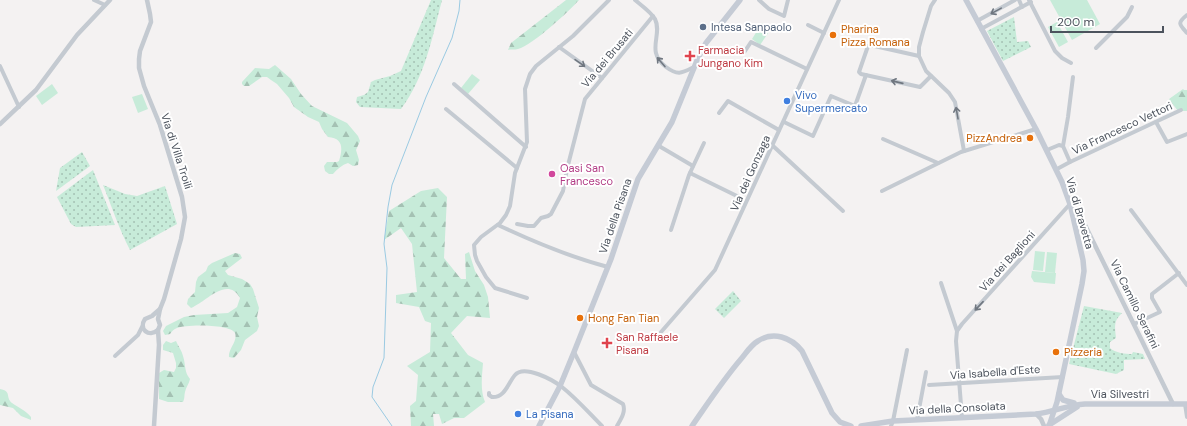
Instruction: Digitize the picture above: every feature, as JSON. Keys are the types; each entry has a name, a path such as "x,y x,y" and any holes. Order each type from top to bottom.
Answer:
{"main road":[{"name":"Via della Pisana","path":"539,426 560,386 574,352 608,267 636,184 672,122 709,38 740,0"},
{"name":"Via di Bravetta","path":"966,0 1057,169 1070,204 1083,260 1084,275 1063,377 1049,426"},
{"path":"692,426 732,369 746,352 758,341 776,336 786,338 798,346 832,413 840,422 851,426"},
{"name":"Via Silvestri","path":"1059,394 1065,402 1082,404 1173,404"},
{"name":"Via Silvestri","path":"1054,411 1082,404"},
{"name":"Via Silvestri","path":"1049,426 1082,404"},
{"path":"1173,404 1186,404"},
{"name":"Via della Consolata","path":"861,426 892,424 917,420 1036,414 1054,411"}],"street":[{"path":"94,0 105,5"},
{"path":"0,124 36,90 77,35 110,0"},
{"name":"Via di Villa Troili","path":"147,0 150,22 140,51 139,68 144,86 160,125 185,211 185,223 158,319 160,325 158,330 154,426"},
{"path":"527,298 495,288 486,277 476,258 474,248 475,244 481,237 498,225 506,215 510,206 517,168 526,147 528,136 525,88 531,72 536,66 582,28 609,0"},
{"path":"634,0 653,16 656,24 656,52 659,61 668,69 677,73 683,73 695,67"},
{"path":"759,0 769,9 784,16 788,0"},
{"name":"Via dei Gonzaga","path":"655,340 715,270 784,122 838,0"},
{"path":"935,0 931,6 921,37 919,56 930,76 949,94 955,102 964,151"},
{"path":"977,21 1014,0"},
{"path":"1019,0 1022,7"},
{"path":"981,29 1022,7 1030,1 1055,51 1071,64"},
{"path":"1096,48 1127,17 1132,7"},
{"path":"1187,15 1180,22 1181,26 1187,33"},
{"name":"Via dei Brusati","path":"517,224 534,226 541,218 550,215 563,191 584,102 653,16"},
{"path":"808,25 824,33"},
{"path":"743,54 751,42 807,69"},
{"path":"919,56 870,45 868,46 859,70 861,74 920,88 930,76"},
{"path":"559,48 602,78"},
{"path":"0,66 19,107"},
{"path":"784,122 813,136 831,96 855,106 866,75"},
{"path":"1070,162 1063,146 1073,77"},
{"path":"454,84 526,147"},
{"path":"719,113 728,101 779,130"},
{"path":"446,109 517,168"},
{"name":"Via Francesco Vettori","path":"1057,169 1181,110"},
{"path":"1156,122 1167,142 1187,134"},
{"path":"882,190 964,151 1036,129"},
{"path":"883,139 938,163"},
{"path":"671,230 690,173 704,143"},
{"path":"1047,150 1059,144 1063,146"},
{"path":"772,145 843,211"},
{"path":"659,146 693,166"},
{"path":"690,173 741,198"},
{"name":"Via dei Baglioni","path":"957,331 1070,204"},
{"path":"1132,210 1187,285"},
{"name":"Via Camillo Serafini","path":"1074,219 1084,224 1173,404"},
{"path":"498,225 548,248 585,261 608,267"},
{"path":"1134,324 1160,312 1152,298 1152,294 1179,273"},
{"path":"941,283 957,331 956,341 962,418"},
{"name":"Via di Villa Troili","path":"142,328 145,319 152,316 160,309"},
{"path":"152,316 158,319"},
{"path":"115,356 138,336 142,328 158,340"},
{"path":"138,336 158,330"},
{"path":"892,424 906,350"},
{"path":"574,352 591,385 623,404 623,415 617,426"},
{"path":"489,393 492,397 501,395 515,374 522,370 532,372 560,386 602,426"},
{"path":"917,420 926,372"},
{"name":"Via Isabella d'Este","path":"929,385 1063,377"},
{"path":"1186,404 1187,417"},
{"path":"1036,414 1041,419 1044,426"}],"green space":[{"path":"431,0 442,0 427,57 409,97 401,109 360,107 356,102 357,97 368,92 371,82 401,71"},
{"path":"566,0 579,0 541,35 518,49 508,50 511,43"},
{"path":"1050,0 1087,0 1100,24 1072,40"},
{"path":"1014,17 1017,42 1028,41 1031,47 1003,61 987,31"},
{"path":"1057,22 1068,42 1059,47 1048,27"},
{"path":"762,23 771,29 760,45 752,39"},
{"path":"275,65 291,79 301,94 312,106 347,123 358,136 360,141 356,150 359,160 358,165 353,166 348,163 340,167 333,174 329,174 325,171 324,166 327,162 339,161 341,144 337,139 328,137 319,122 308,117 294,107 289,98 277,84 267,77 262,77 249,86 244,86 242,84 242,82 255,68 269,69"},
{"path":"472,74 480,80 468,94 461,88"},
{"path":"52,84 58,93 42,105 36,96"},
{"path":"1183,89 1187,90 1187,111 1178,111 1169,99"},
{"path":"142,94 148,109 138,113 132,97"},
{"path":"82,152 90,166 56,191 60,168"},
{"path":"93,170 115,225 76,227 71,224 57,197"},
{"path":"103,185 125,194 137,196 165,186 177,224 130,250"},
{"path":"438,188 447,197 444,258 461,279 466,279 465,254 469,252 475,271 484,285 488,297 490,318 467,316 451,333 468,355 483,363 482,388 485,402 464,418 454,418 442,424 439,414 433,414 434,426 411,426 410,406 416,401 418,375 407,366 430,352 431,323 425,321 419,307 396,303 396,295 417,292 412,244 401,228 384,240 389,211 421,191"},
{"path":"1035,251 1045,252 1043,271 1033,270"},
{"path":"1047,252 1057,253 1055,273 1045,272"},
{"path":"235,253 240,254 242,258 225,271 228,275 242,279 250,284 259,308 257,317 259,326 257,331 245,340 241,350 234,358 229,357 236,336 235,333 232,330 217,326 198,325 182,327 175,329 170,334 165,335 163,331 166,326 184,317 228,313 237,307 240,298 235,292 229,289 216,292 191,308 187,304 188,299 195,292 198,277 206,271 208,266"},
{"path":"1032,271 1056,273 1055,284 1034,282 1031,277"},
{"path":"733,291 741,301 724,318 715,309"},
{"path":"1084,306 1122,313 1117,319 1115,327 1116,338 1110,342 1110,348 1121,353 1132,354 1133,352 1143,354 1145,359 1124,360 1124,370 1116,374 1069,364"},
{"path":"166,341 171,343 176,341 184,359 186,371 190,379 185,390 183,402 168,402 159,399 159,373 164,370 174,372 176,368 173,353 163,350 163,345"},
{"path":"0,389 6,391 10,401 29,415 31,420 21,416 13,408 0,405"}],"waterway":[{"path":"392,426 372,397 373,387 384,358 387,268 384,244 388,207 392,185 426,97 452,38 459,11 460,0"}],"place":[{"name":"Intesa Sanpaolo","path":"703,27"},
{"name":"Pharina Pizza Romana","path":"833,35"},
{"name":"Farmacia Jungano Kim","path":"690,56"},
{"name":"Vivo Supermercato","path":"787,101"},
{"name":"PizzAndrea","path":"1030,138"},
{"name":"Oasi San Francesco","path":"552,174"},
{"name":"Hong Fan Tian","path":"580,318"},
{"name":"San Raffaele Pisana","path":"607,343"},
{"name":"Pizzeria","path":"1056,352"},
{"name":"La Pisana","path":"518,414"}]}
